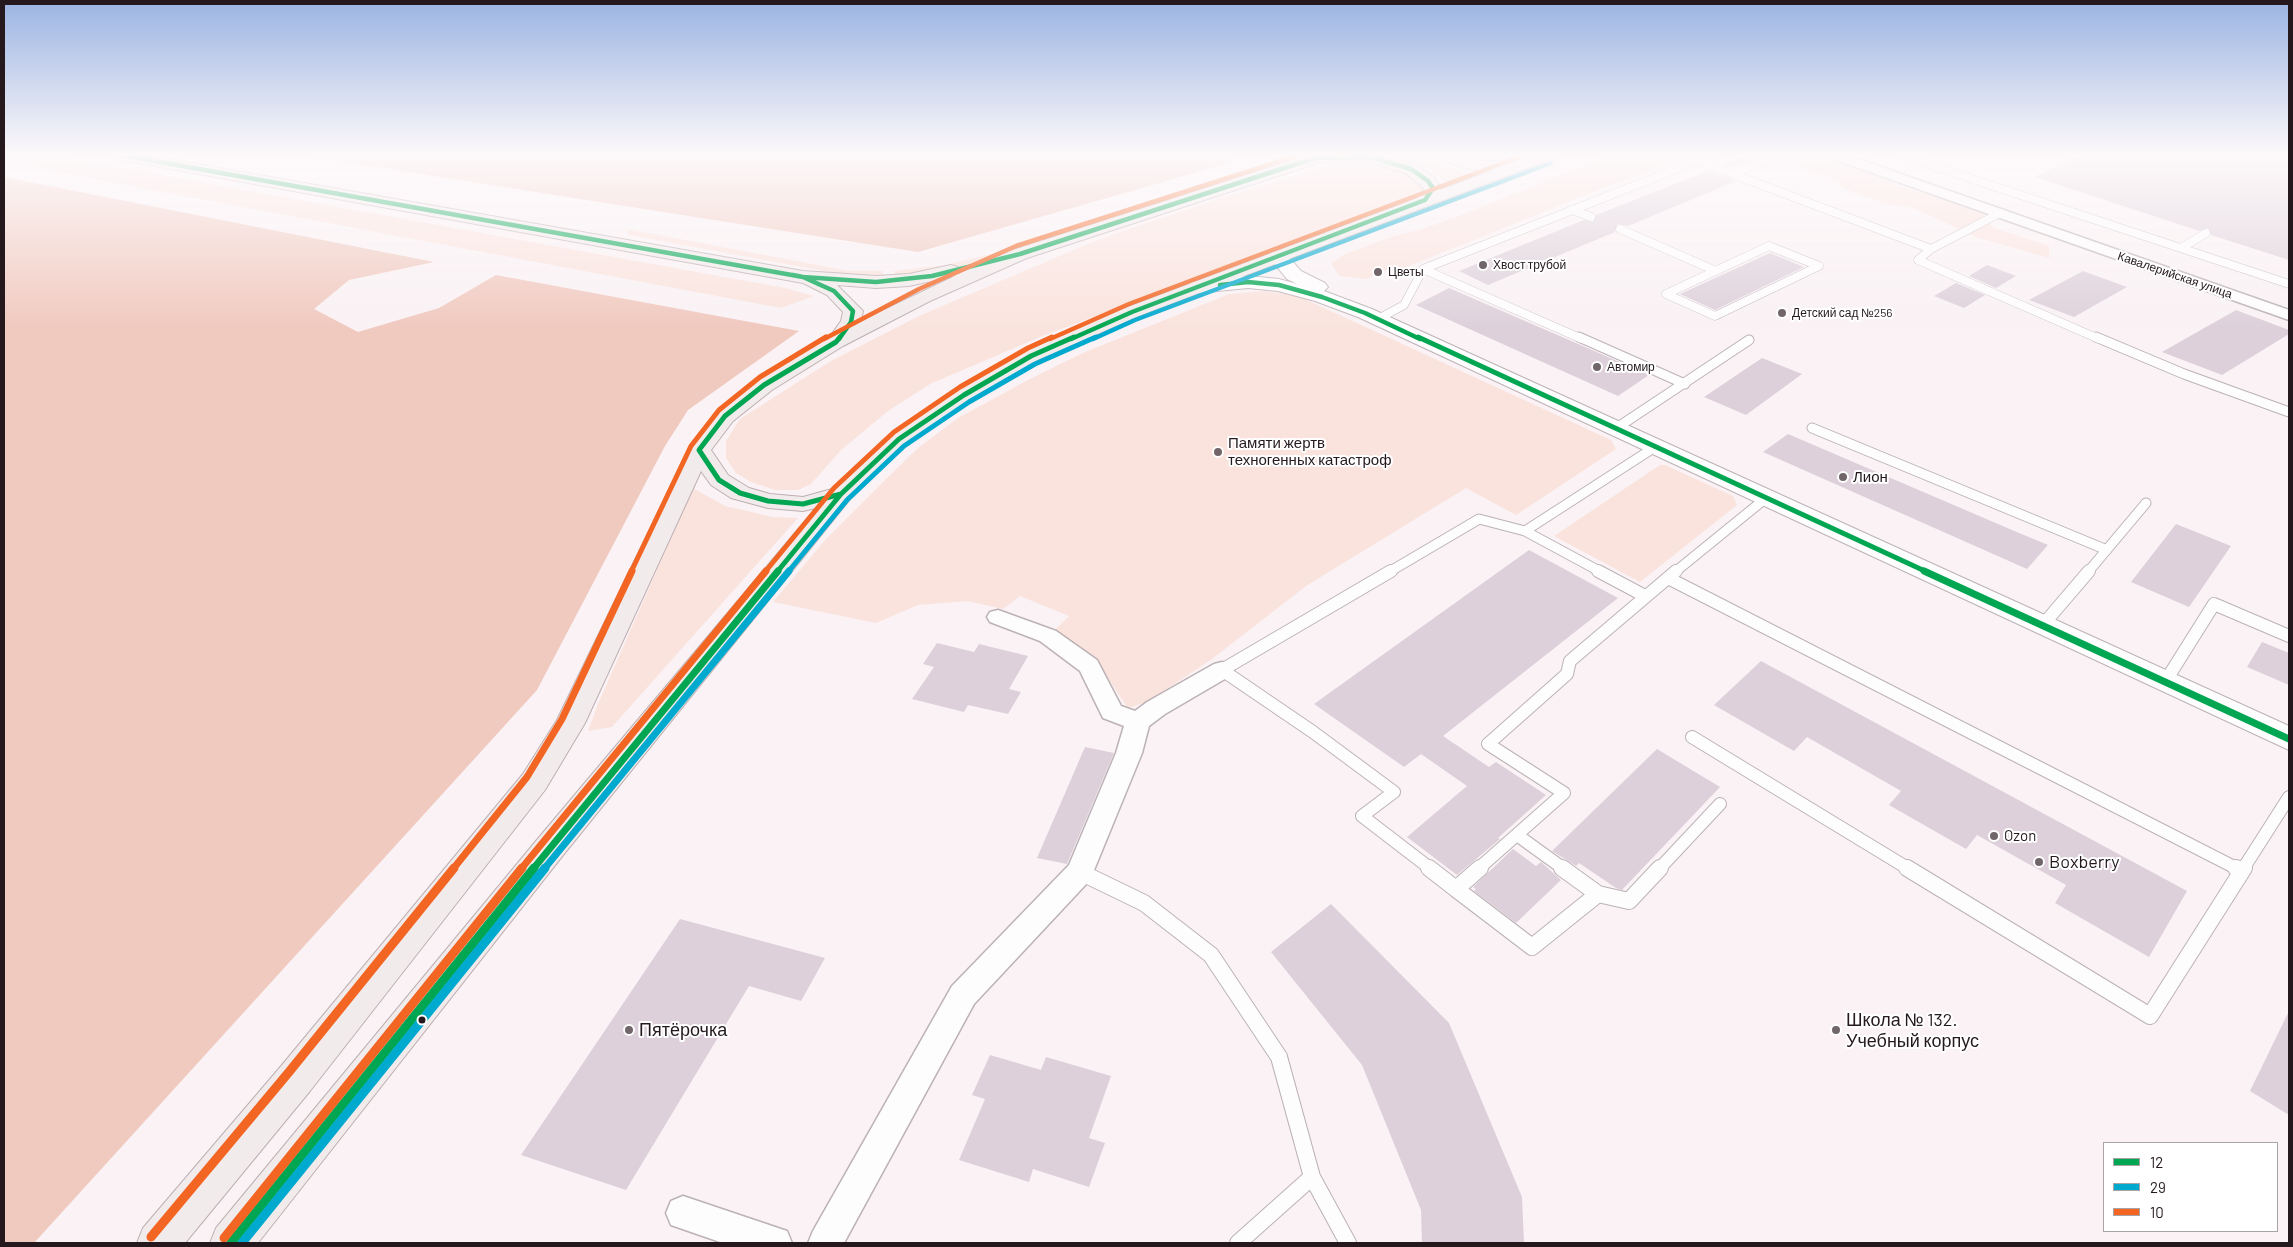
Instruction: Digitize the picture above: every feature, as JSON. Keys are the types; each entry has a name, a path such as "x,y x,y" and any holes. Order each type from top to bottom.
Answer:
{"main road":[{"path":"446,213 803,277 876,282 910,280 1020,254"},
{"path":"158,1243 296,1078 534,782 570,723 699,450 726,416 764,385 836,342 922,297 1020,254 1138,213"},
{"path":"231,1243 548,850 841,494 900,439 972,390 1031,356 1132,312 1391,213"},
{"path":"803,277 834,291 853,311 851,322 836,342"},
{"path":"699,450 719,480 750,496 768,501 803,504 841,494"}],"street":[{"name":"Кавалерийская улица","path":"2001,213 2289,315"},
{"path":"1278,257 1294,276 1372,316 2289,739"},
{"path":"1197,288 1248,282 1279,285 1322,297 1372,316"},
{"path":"998,617 1048,636 1089,666 1112,712 1138,722"},
{"path":"825,1243 963,994 1080,872 1129,753 1138,722 1156,708 1222,670"},
{"path":"683,1213 775,1243"}],"lane":[{"path":"1372,316 1404,305 1423,269 1564,213"},
{"path":"1581,213 1591,217"},
{"path":"1836,213 1931,249"},
{"path":"2000,213 1931,249 1918,260 1976,288 2184,374 2289,412"},
{"path":"2076,213 2289,284"},
{"path":"1620,230 1716,270 1768,246 1819,266 1715,316 1666,294 1716,270"},
{"path":"2181,248 2206,233"},
{"path":"1423,269 1685,384"},
{"path":"1615,429 1749,340"},
{"path":"1812,428 2107,550"},
{"path":"1525,531 1655,447"},
{"path":"1456,889 1564,793 1488,744 1567,674 1570,661 1645,596 1766,498"},
{"path":"2042,626 2146,503"},
{"path":"1598,894 1532,947 1362,816 1394,792 1313,732 1222,670 1479,519 1525,531 1645,596"},
{"path":"1668,578 2242,871"},
{"path":"2166,682 2214,604 2289,636"},
{"path":"1692,737 2150,1016 2289,797"},
{"path":"1517,835 1598,894 1629,901 1720,804"},
{"path":"1080,872 1144,903 1211,955 1279,1056 1312,1177 1348,1243"},
{"path":"1238,1243 1312,1177"}],"shaded area":[{"path":"4,213 187,213 434,262 349,280 314,309 358,332 439,308 496,275 799,331 688,410 665,446 537,690 34,1243 4,1243"},
{"path":"276,213 372,213 785,288 814,296 781,308"},
{"path":"671,213 1054,213 918,252"},
{"path":"1118,213 1130,213 997,257 934,273 896,278 894,271 946,265 1003,251"},
{"path":"1176,213 1368,213 1040,337 930,384 888,411 841,450 811,484 798,490 775,490 751,482 736,473 726,458 726,441 740,419 831,361 921,315 1090,243"},
{"path":"1466,213 1540,213 1399,270 1384,271 1367,279 1339,276 1331,263 1345,254"},
{"path":"1925,213 1981,213 1994,228 2049,246 2049,258 1979,238"},
{"path":"627,229 849,271 883,271 883,278 835,273 628,235"},
{"path":"1263,291 1296,295 1611,440 1616,449 1516,515 1466,488 1306,586 1212,659 1147,702 1128,708 1097,662 1054,631 1069,616 1020,596 1003,609 968,601 918,605 876,623 773,602 826,539 880,485 918,448 958,418 1083,353 1229,294"},
{"path":"1660,465 1665,465 1733,496 1737,505 1640,582 1554,536"},
{"path":"693,488 725,506 773,517 798,518 612,727 588,731 598,704"}],"building":[{"path":"1601,213 1659,213 1628,226 1617,224 1615,232 1488,285 1459,271 1584,220 1592,222 1596,215"},
{"path":"2145,213 2289,213 2289,260 2211,235 2208,228 2199,231"},
{"path":"1770,253 1804,267 1715,310 1680,294"},
{"path":"1987,265 2016,276 1996,288 1969,276"},
{"path":"2083,271 2127,287 2074,317 2029,300"},
{"path":"1956,283 1985,295 1964,308 1934,296"},
{"path":"1449,288 1649,375 1618,396 1416,305"},
{"path":"2236,310 2289,330 2289,334 2222,375 2162,352"},
{"path":"1762,358 1802,374 1746,415 1704,397"},
{"path":"1788,434 2048,545 2027,569 1763,452"},
{"path":"2176,524 2231,546 2189,607 2131,582"},
{"path":"1529,550 1618,598 1443,736 1489,767 1496,762 1546,795 1498,838 1500,839 1457,875 1407,837 1467,786 1421,754 1404,767 1314,704"},
{"path":"2262,642 2289,653 2289,685 2247,667"},
{"path":"937,643 974,652 979,644 1028,656 1009,689 1021,692 1008,714 968,705 964,712 912,699 934,667 923,664"},
{"path":"1761,661 2187,891 2149,957 2055,903 2066,885 1977,835 1966,849 1889,805 1901,791 1807,737 1794,751 1714,705"},
{"path":"1085,747 1114,753 1067,864 1037,858"},
{"path":"1657,749 1720,787 1622,890 1579,863 1576,866 1552,851"},
{"path":"1513,849 1536,866 1541,862 1561,880 1516,923 1474,891 1476,889 1473,887"},
{"path":"1331,904 1449,1023 1522,1197 1524,1243 1422,1243 1421,1210 1362,1065 1271,952"},
{"path":"680,919 825,958 801,1001 749,986 626,1190 521,1155"},
{"path":"2289,1011 2289,1115 2250,1091"},
{"path":"990,1055 1041,1070 1046,1057 1111,1076 1089,1138 1105,1143 1089,1187 1033,1169 1029,1182 959,1160 985,1099 972,1095"}],"transit line":[{"name":"12","path":"446,213 803,277 876,282 932,276 1020,254 1145,213"},
{"name":"10","path":"151,1237 289,1072 527,777 562,719 691,446 719,410 760,377 832,334 919,289 1016,246 1118,213"},
{"name":"10","path":"224,1238 541,845 834,488 894,432 960,387 1028,348 1129,304 1370,213"},
{"name":"12","path":"231,1243 548,850 841,494 899,439 964,395 1031,356 1132,312 1390,213"},
{"name":"29","path":"242,1243 555,856 847,500 904,446 969,402 1035,364 1135,320 1418,213"},
{"name":"12","path":"793,275 803,277 834,291 853,311 851,322 836,342 764,385 725,416 699,450 719,480 740,493 768,501 803,504 841,494 857,479"},
{"name":"12","path":"1220,285 1248,282 1279,285 1322,297 1365,313 2289,739"}],"place":[{"name":"Хвост трубой","path":"1483,265"},
{"name":"Цветы","path":"1378,272"},
{"name":"Детский сад №256","path":"1782,313"},
{"name":"Автомир","path":"1597,367"},
{"name":"Памяти жертв техногенных катастроф","path":"1218,452"},
{"name":"Лион","path":"1843,477"},
{"name":"Ozon","path":"1994,836"},
{"name":"Boxberry","path":"2039,862"},
{"name":"Пятёрочка","path":"629,1030"},
{"name":"Школа № 132. Учебный корпус","path":"1836,1030"}]}
